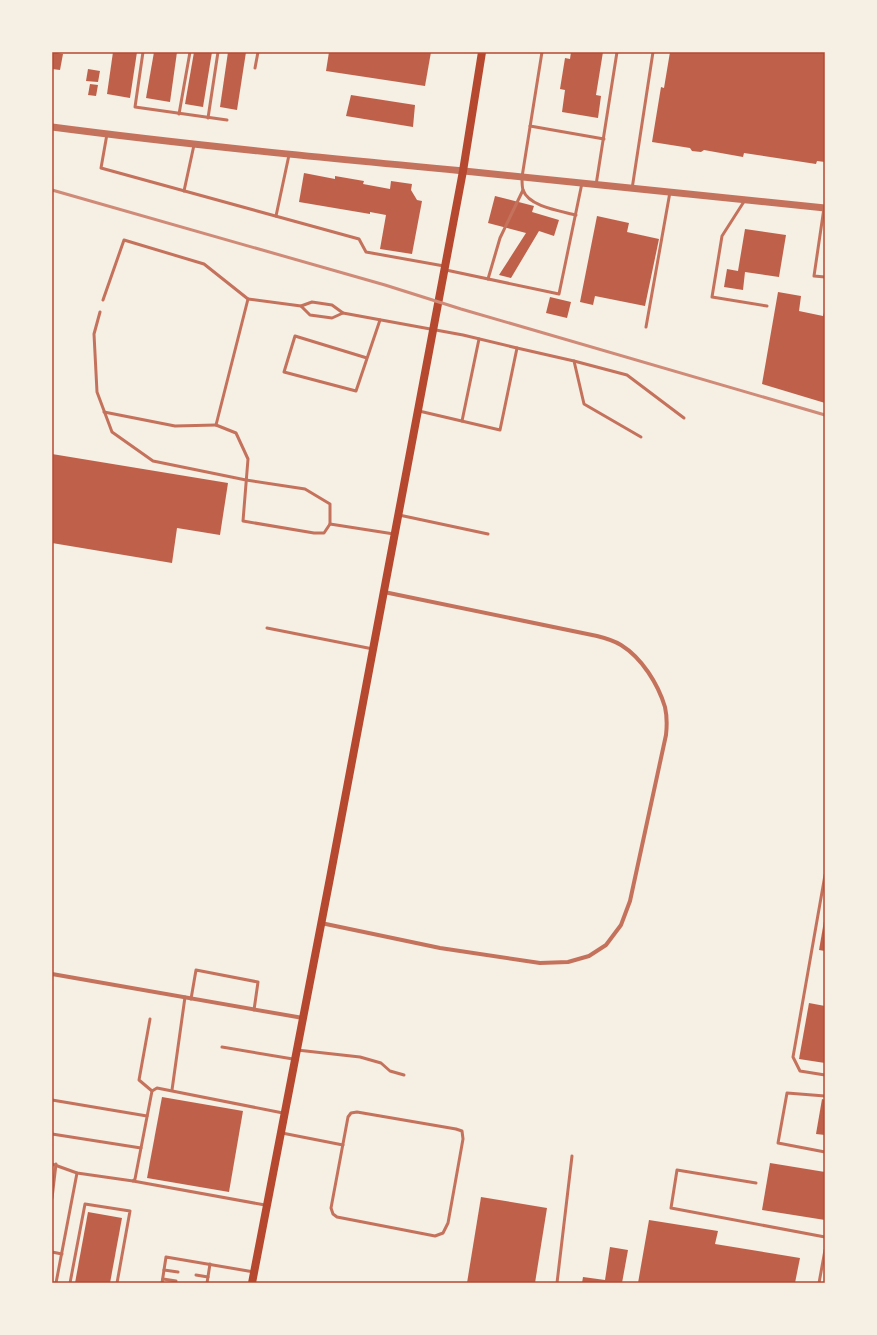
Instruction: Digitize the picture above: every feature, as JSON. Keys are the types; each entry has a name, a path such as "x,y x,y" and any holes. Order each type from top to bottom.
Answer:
{"main road":[{"path":"252,1283 463,171 482,52"}],"street":[{"path":"52,127 289,155 463,171 824,208"},
{"path":"321,923 440,948 540,963 568,962 589,956 606,945 621,925 630,901 666,735 667,720 665,708 652,678 635,656 616,642 597,636 384,592"},
{"path":"52,974 303,1018"}],"lane":[{"path":"143,52 134,107 227,120"},
{"path":"179,114 190,52"},
{"path":"208,118 218,52"},
{"path":"255,68 258,52"},
{"path":"488,279 500,238 523,190 522,177 542,52"},
{"path":"596,185 617,52"},
{"path":"632,189 653,52"},
{"path":"530,126 604,138"},
{"path":"107,134 101,168 359,238 366,252 559,294 582,184"},
{"path":"184,191 194,144"},
{"path":"276,216 289,155"},
{"path":"523,190 531,200 548,208 576,215"},
{"path":"646,327 670,192"},
{"path":"745,200 722,236 712,297 767,306"},
{"path":"824,208 814,276 825,277"},
{"path":"103,300 124,240 204,264 248,299 301,306 312,302 332,305 343,314"},
{"path":"216,425 248,299"},
{"path":"301,306 310,314 332,318 343,314 479,339 574,361 627,376 684,418"},
{"path":"100,312 94,334 97,392 104,412 112,432 153,461 246,480 305,489 330,504 330,524 324,533 314,533 243,521 246,480 248,459 236,433 216,425 175,426 104,412"},
{"path":"367,358 295,336 284,372 356,391 380,320"},
{"path":"462,421 479,339"},
{"path":"417,410 500,430 517,348"},
{"path":"574,361 584,404 641,437"},
{"path":"398,515 488,534"},
{"path":"330,524 394,534"},
{"path":"267,628 373,649"},
{"path":"825,875 793,1057 800,1071 825,1075"},
{"path":"191,998 196,970 258,982 254,1010"},
{"path":"172,1090 185,997"},
{"path":"150,1019 139,1080 152,1091"},
{"path":"222,1047 295,1060"},
{"path":"297,1050 360,1057 381,1063 390,1071 404,1075"},
{"path":"133,1181 135,1179 152,1091 157,1088 285,1114"},
{"path":"825,1096 787,1093 778,1143 825,1152"},
{"path":"52,1100 147,1116"},
{"path":"357,1112 462,1131 463,1139 448,1223 444,1233 435,1236 337,1217 333,1214 331,1208 342,1145 348,1117 351,1113 357,1112"},
{"path":"281,1132 342,1145"},
{"path":"52,1134 141,1148"},
{"path":"557,1283 572,1156"},
{"path":"52,1198 54,1164 77,1173 133,1181 267,1206"},
{"path":"756,1183 677,1170 671,1208 825,1237"},
{"path":"56,1283 77,1173"},
{"path":"70,1283 85,1204 130,1211 117,1283"},
{"path":"819,1283 825,1250"},
{"path":"52,1252 62,1254"},
{"path":"176,1281 162,1281 166,1257 254,1272"},
{"path":"207,1283 210,1264"},
{"path":"164,1270 178,1272"},
{"path":"196,1275 208,1277"}],"building":[{"path":"52,52 63,54 60,70 52,69"},
{"path":"113,52 137,52 130,98 107,94"},
{"path":"154,52 177,52 170,102 146,98"},
{"path":"194,52 212,52 203,107 185,104"},
{"path":"228,52 246,52 237,110 220,107"},
{"path":"329,52 431,52 425,86 326,71"},
{"path":"571,52 603,52 596,95 601,96 598,118 562,112 565,90 560,89 565,58 570,59"},
{"path":"670,52 825,52 825,162 817,161 816,164 744,153 743,157 704,150 701,152 692,151 690,148 652,142 661,87 664,88"},
{"path":"88,69 100,71 98,82 86,81"},
{"path":"90,84 98,85 96,96 88,95"},
{"path":"351,95 415,105 413,127 346,116"},
{"path":"304,173 335,179 335,176 364,181 363,184 390,189 391,181 412,184 411,190 417,200 422,201 412,254 380,249 386,215 370,212 370,214 299,202"},
{"path":"495,196 534,206 532,212 559,220 554,236 539,231 511,278 499,275 526,233 488,223"},
{"path":"597,216 629,223 627,232 659,239 645,306 595,296 593,305 580,302"},
{"path":"745,229 786,235 779,277 745,272 743,290 724,287 727,269 738,271"},
{"path":"778,292 801,296 799,311 823,316 825,309 825,403 762,384"},
{"path":"550,297 571,302 567,318 546,313"},
{"path":"52,454 228,483 220,535 177,528 172,563 52,543"},
{"path":"825,921 825,951 819,950"},
{"path":"809,1003 825,1006 825,1063 799,1059"},
{"path":"162,1097 243,1111 229,1192 147,1178"},
{"path":"822,1099 825,1100 825,1135 816,1134"},
{"path":"770,1163 825,1172 825,1220 762,1210"},
{"path":"481,1197 547,1208 535,1283 467,1283"},
{"path":"88,1212 122,1218 110,1283 75,1283"},
{"path":"649,1220 718,1231 715,1244 800,1258 795,1283 638,1283"},
{"path":"610,1247 628,1250 622,1283 582,1283 583,1277 605,1280"}],"railway":[{"path":"52,190 385,285 461,309 825,415"}]}
